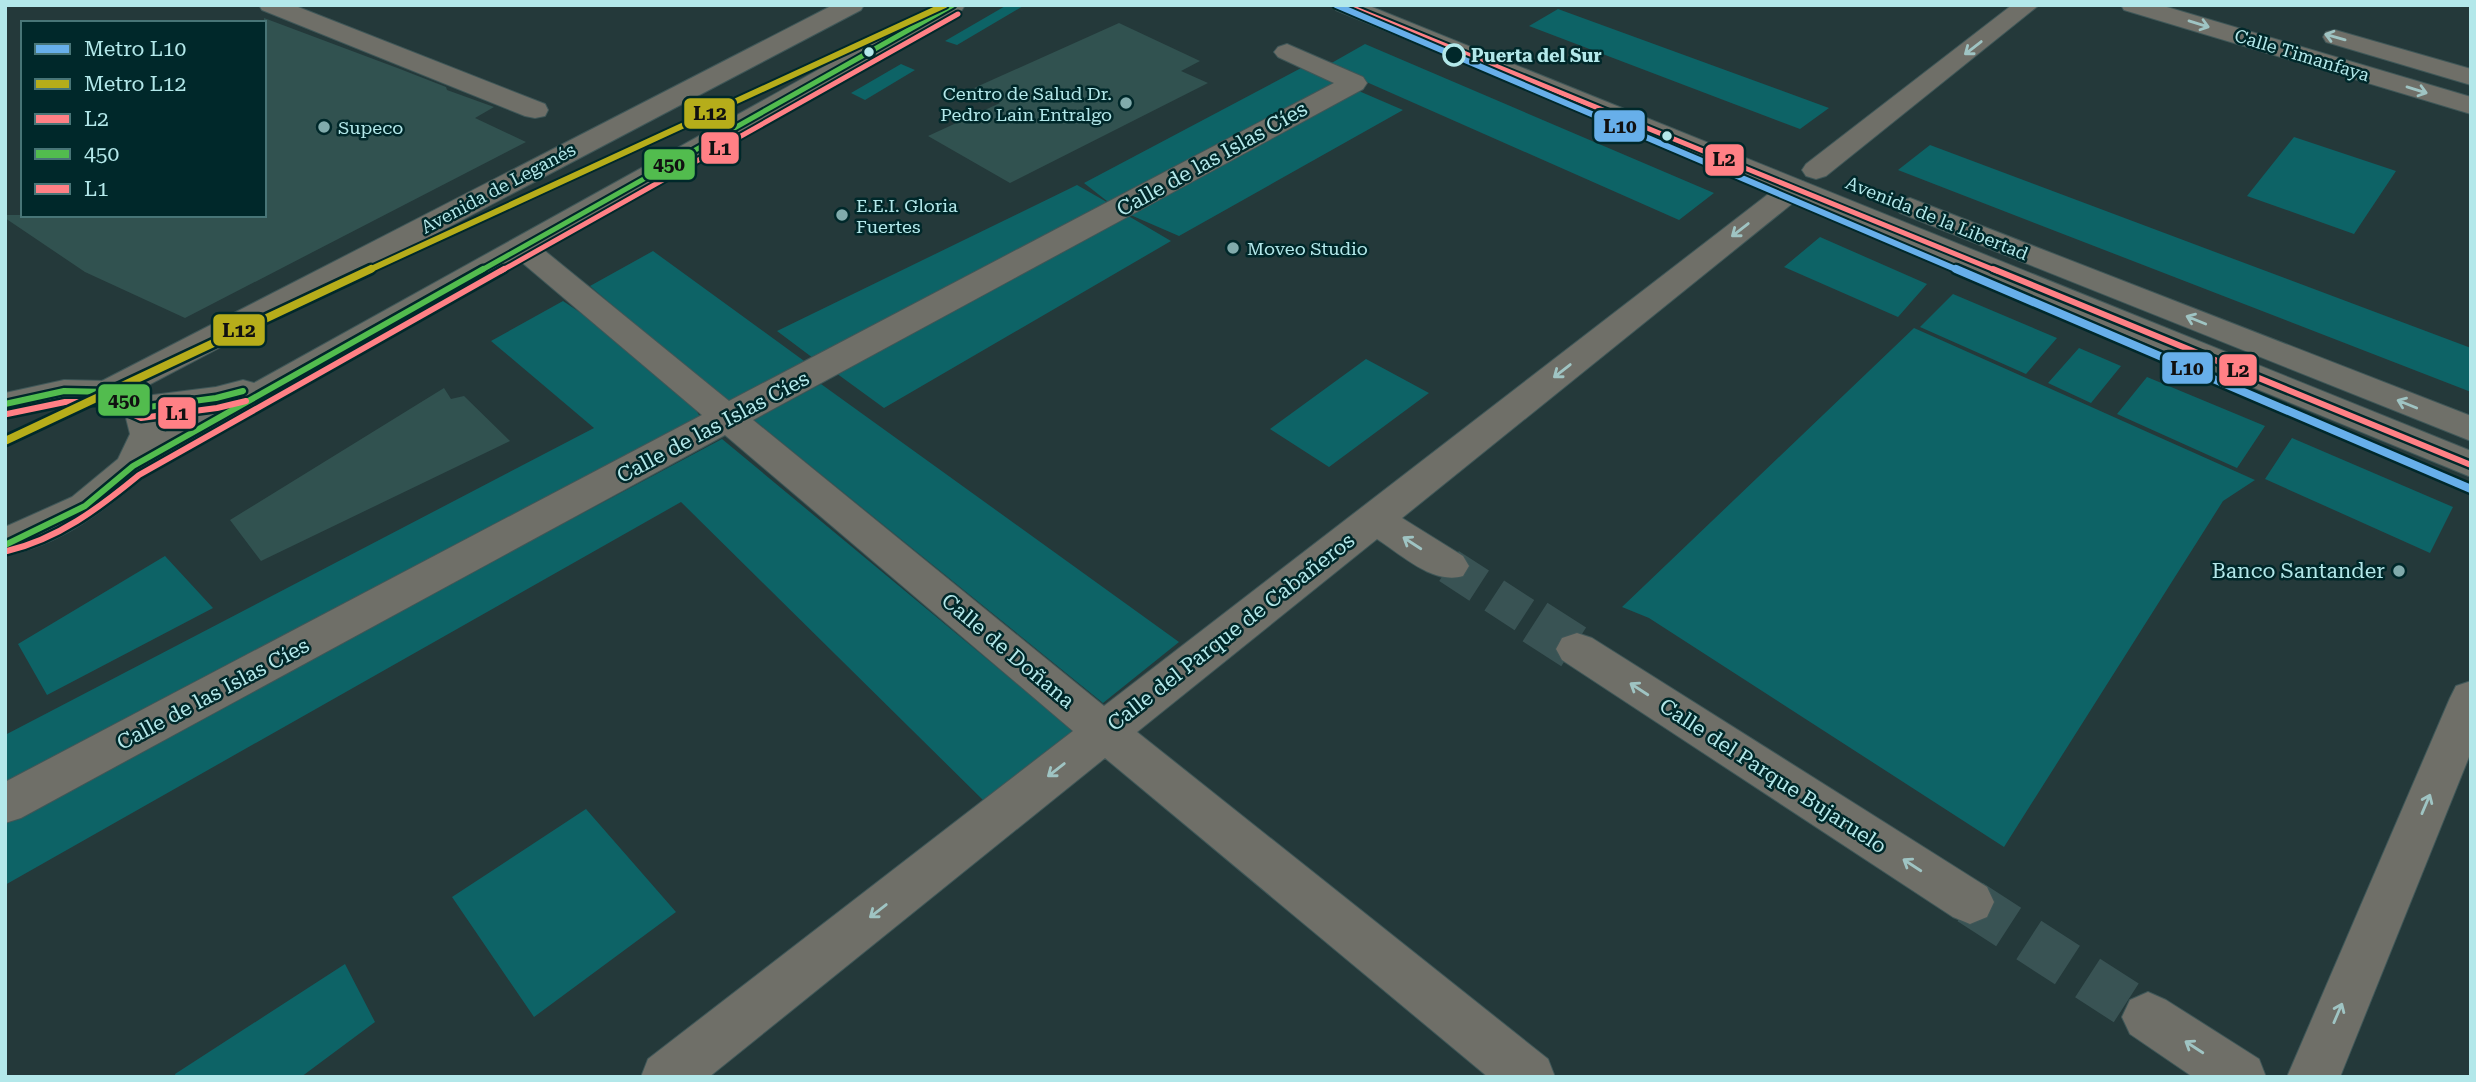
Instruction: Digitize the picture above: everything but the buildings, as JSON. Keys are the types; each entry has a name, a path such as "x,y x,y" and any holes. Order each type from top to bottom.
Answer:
{"street":[{"path":"271,5 535,110"},
{"name":"Avenida de Leganés","path":"108,392 852,5"},
{"path":"9,541 85,506 133,466 953,5"},
{"name":"Avenida de la Libertad","path":"1345,5 1802,173 2471,429"},
{"path":"1404,5 1761,148"},
{"name":"Calle del Parque de Cabañeros","path":"667,1077 1374,519 1802,173 2027,5"},
{"name":"Calle Timanfaya","path":"2133,5 2471,106"},
{"name":"Calle Timanfaya","path":"2315,32 2471,77"},
{"name":"Calle de las Islas Cíes","path":"5,804 1354,83 1287,52"},
{"name":"Avenida de la Libertad","path":"1802,173 2471,465"},
{"name":"Calle de Doñana","path":"523,248 1105,732 1529,1077"},
{"path":"8,401 64,391 108,392 141,408 216,398 284,380"},
{"path":"133,466 148,434 141,408"},
{"path":"1374,519 1449,566"},
{"name":"Calle del Parque Bujaruelo","path":"1577,649 1970,902"},
{"path":"2313,1077 2471,698"},
{"path":"2148,1017 2240,1077"}],"shaded area":[{"path":"1007,5 1025,5 957,45 945,41"},
{"path":"1558,9 1829,108 1800,129 1529,26"},
{"path":"1365,44 1714,193 1679,220 1328,65"},
{"path":"901,64 915,70 865,100 851,93"},
{"path":"1303,67 1403,110 1179,236 1119,210 825,367 777,331 1077,185 1112,205 1084,183"},
{"path":"2294,137 2396,171 2354,234 2247,196"},
{"path":"1930,145 2471,348 2471,392 1898,170"},
{"path":"1125,214 1171,241 884,408 836,373"},
{"path":"1820,237 1927,284 1898,317 1784,267"},
{"path":"653,251 811,366 733,408 590,286"},
{"path":"1953,294 2057,338 2026,374 1920,327"},
{"path":"563,301 676,377 702,420 5,793 5,735 594,428 491,341"},
{"path":"1914,328 2255,480 2223,501 2004,847 1649,618 1622,607"},
{"path":"2079,348 2121,366 2091,403 2048,383"},
{"path":"1366,359 1429,393 1329,467 1270,429"},
{"path":"2147,377 2265,426 2237,468 2117,414"},
{"path":"821,384 1179,642 1103,703 754,420"},
{"path":"2292,438 2453,507 2430,553 2265,479"},
{"path":"722,439 1075,732 985,802 681,502 5,885 5,821"},
{"path":"165,556 213,608 47,695 18,644"},
{"path":"586,809 676,912 534,1017 452,897"},
{"path":"345,964 375,1022 301,1077 176,1077 175,1074"}],"tunnel":[{"path":"1449,566 1538,624"},
{"path":"1535,622 1577,649"},
{"path":"1970,902 2148,1017"}],"metro line":[{"name":"L12","path":"5,441 126,382 945,5"},
{"name":"L10","path":"1336,5 2471,489"}],"transit line":[{"name":"450","path":"5,545 85,506 133,466 953,5"},
{"name":"L2","path":"1346,5 2471,465"},
{"name":"L1","path":"7,551 25,547 60,531 94,510 139,475 958,14"},
{"name":"450","path":"5,404 64,391 108,392 141,408 216,398 243,391"},
{"name":"L1","path":"7,414 65,402 105,402 141,418 217,408 246,401"}],"place":[{"name":"Puerta del Sur","path":"1454,55"},
{"name":"Centro de Salud Dr. Pedro Lain Entralgo","path":"1126,103"},
{"name":"Supeco","path":"324,127"},
{"name":"E.E.I. Gloria Fuertes","path":"842,215"},
{"name":"Moveo Studio","path":"1233,248"},
{"name":"Banco Santander","path":"2399,571"}]}
